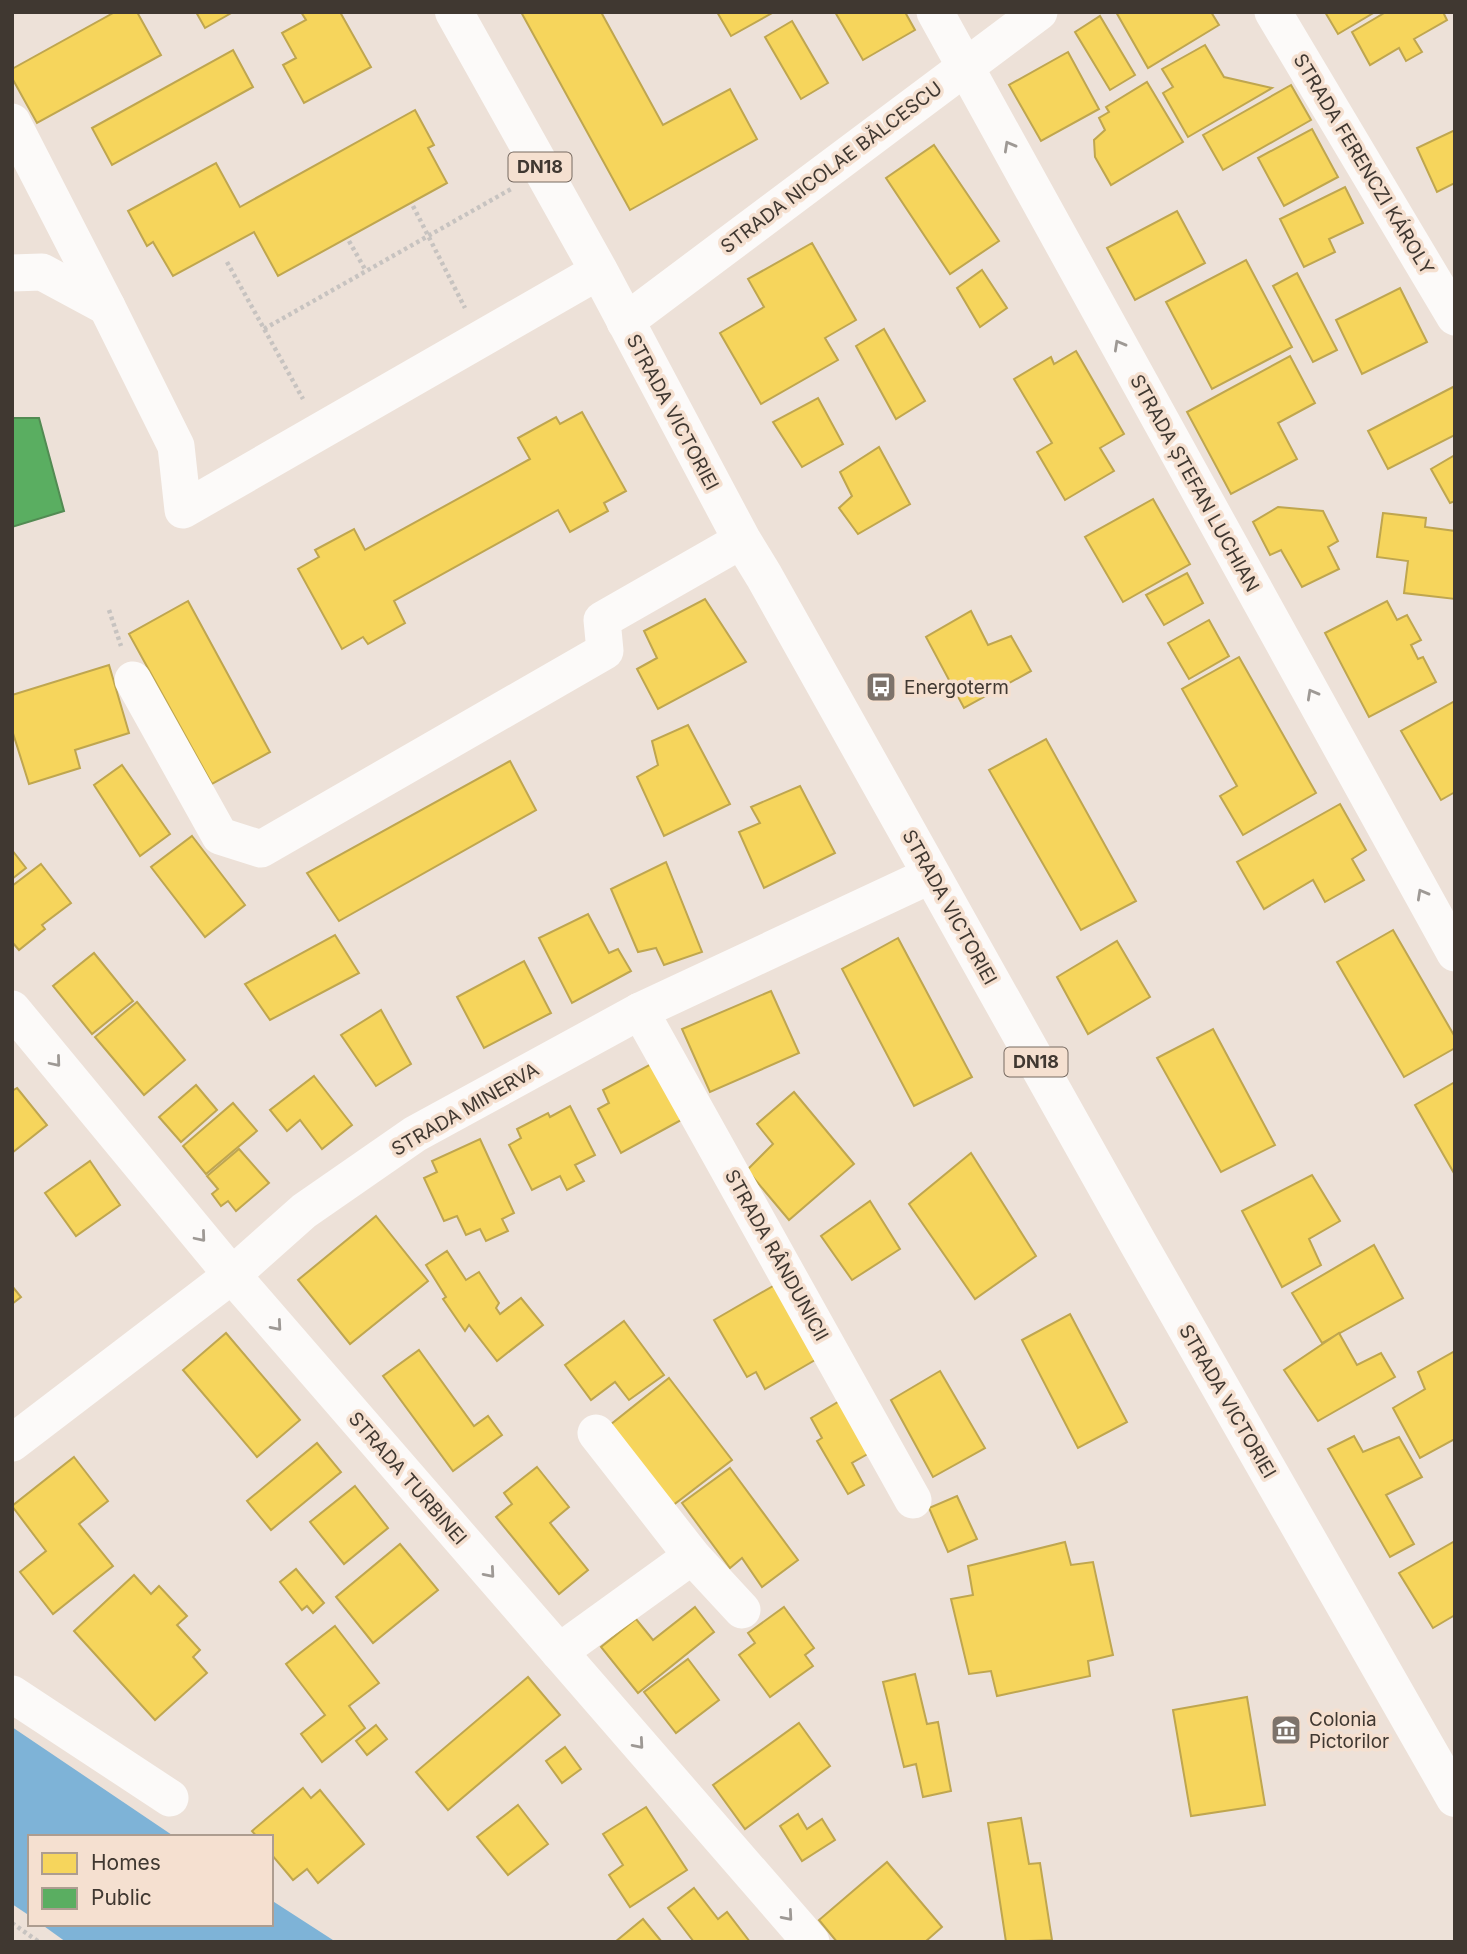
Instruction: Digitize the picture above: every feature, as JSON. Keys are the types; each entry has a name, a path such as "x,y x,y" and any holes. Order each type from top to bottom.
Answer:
{"main road":[{"name":"STRADA VICTORIEI","path":"454,12 598,271 742,540 1138,1243 1455,1798"}],"street":[{"name":"STRADA ȘTEFAN LUCHIAN","path":"935,12 1455,953"},
{"name":"STRADA NICOLAE BĂLCESCU","path":"625,322 1039,12"},
{"name":"STRADA FERENCZI KÁROLY","path":"1273,12 1455,317"},
{"path":"12,122 176,446 183,510 598,271"},
{"path":"12,273 42,272 107,307"},
{"path":"133,680 220,836 261,849 605,651 602,620 742,540"},
{"name":"STRADA MINERVA","path":"12,1443 232,1275 304,1211 415,1133 640,1011 931,875"},
{"name":"STRADA TURBINEI","path":"12,1009 232,1275 811,1942"},
{"name":"STRADA RÂNDUNICII","path":"640,1011 913,1500"},
{"path":"596,1433 692,1556 742,1610"},
{"path":"559,1652 692,1556"},
{"path":"12,1693 170,1798"}],"path":[{"path":"264,329 542,172"},
{"path":"413,206 481,339"},
{"path":"349,241 366,271"},
{"path":"227,262 321,431"},
{"path":"12,1923 39,1942"}],"water":[{"path":"12,1727 172,1835 28,1835 28,1915 12,1904"},
{"path":"273,1901 336,1942 66,1942 44,1926 273,1926"}],"building: Homes":[{"path":"115,12 137,12 161,55 37,123 12,78 12,69"},
{"path":"196,12 233,12 205,28"},
{"path":"301,12 340,12 371,67 304,103 283,65 296,58 282,33 306,20"},
{"path":"521,12 601,12 663,125 730,89 757,139 630,210"},
{"path":"717,12 774,12 731,36"},
{"path":"835,12 905,12 915,30 863,60"},
{"path":"1116,12 1211,12 1219,25 1148,68"},
{"path":"1325,12 1375,12 1338,34"},
{"path":"1386,12 1443,12 1447,20 1414,39 1422,52 1406,61 1399,48 1370,65 1352,32"},
{"path":"1100,16 1135,75 1110,90 1075,32"},
{"path":"792,21 828,83 801,99 765,37"},
{"path":"1205,45 1224,77 1272,88 1188,137 1163,93 1173,87 1162,69"},
{"path":"233,50 253,87 112,165 92,128"},
{"path":"1068,52 1099,109 1041,141 1009,85"},
{"path":"1147,82 1183,142 1111,185 1095,157 1094,140 1105,130 1099,118 1109,112 1106,107"},
{"path":"1291,85 1311,120 1223,170 1203,135"},
{"path":"415,110 434,145 428,148 447,183 278,276 254,232 173,276 153,242 147,246 128,211 216,163 240,207"},
{"path":"1312,129 1338,177 1284,206 1258,158"},
{"path":"1455,130 1455,183 1437,192 1417,148"},
{"path":"934,145 999,241 950,274 886,178"},
{"path":"1345,187 1363,223 1329,239 1335,252 1304,267 1280,219"},
{"path":"1177,211 1205,263 1135,300 1107,248"},
{"path":"812,243 856,320 825,338 838,360 761,404 720,333 764,307 748,279"},
{"path":"1246,260 1292,347 1212,389 1166,302"},
{"path":"982,270 1007,308 980,327 957,288"},
{"path":"1297,273 1337,350 1313,362 1273,286"},
{"path":"1400,288 1427,342 1362,374 1336,320"},
{"path":"884,329 925,401 896,419 856,346"},
{"path":"1076,351 1124,434 1100,448 1114,471 1065,500 1037,452 1052,443 1014,379 1051,357 1054,364"},
{"path":"1290,356 1315,403 1278,423 1297,459 1231,494 1187,412"},
{"path":"1455,386 1455,435 1388,469 1368,431"},
{"path":"818,398 843,444 802,467 773,422"},
{"path":"582,412 626,491 604,503 608,511 570,532 558,510 394,601 405,623 368,644 363,637 342,649 298,569 319,557 315,550 354,529 365,550 530,459 518,438 556,417 560,424"},
{"path":"879,447 910,504 858,534 839,508 852,496 840,472"},
{"path":"1455,455 1455,501 1450,503 1431,469"},
{"path":"1153,499 1190,564 1123,602 1085,537"},
{"path":"1278,507 1323,511 1338,541 1328,547 1339,569 1302,587 1281,550 1270,555 1253,522"},
{"path":"1383,513 1426,518 1425,527 1455,531 1455,599 1404,593 1408,561 1377,557"},
{"path":"1187,573 1203,603 1164,625 1146,595"},
{"path":"705,599 746,662 658,709 637,669 657,658 644,631"},
{"path":"188,601 270,752 212,784 129,634"},
{"path":"1387,601 1397,620 1407,615 1421,640 1411,645 1418,659 1423,657 1436,682 1369,717 1325,633"},
{"path":"971,611 988,645 1011,636 1031,671 964,708 926,637"},
{"path":"1209,620 1229,656 1189,679 1168,643"},
{"path":"1239,657 1316,793 1243,835 1220,796 1237,786 1182,689"},
{"path":"109,665 129,733 75,750 80,768 29,784 12,730 12,695"},
{"path":"1455,701 1455,792 1441,800 1401,731"},
{"path":"688,725 730,804 664,836 637,777 658,765 652,741"},
{"path":"1046,739 1136,901 1081,930 989,770"},
{"path":"510,761 536,810 339,921 307,873"},
{"path":"122,765 170,834 140,856 94,785"},
{"path":"800,786 835,853 764,888 739,832 760,823 751,807"},
{"path":"1340,804 1366,850 1352,859 1364,880 1325,902 1313,880 1264,909 1237,862"},
{"path":"192,836 245,905 205,937 151,867"},
{"path":"12,850 26,868 12,879"},
{"path":"666,862 702,952 664,965 656,948 638,952 611,889"},
{"path":"41,864 71,903 42,925 45,929 19,950 12,942 12,886"},
{"path":"588,914 609,953 618,949 631,971 572,1003 539,938"},
{"path":"1393,930 1455,1037 1455,1048 1404,1077 1337,962"},
{"path":"335,935 359,973 270,1020 245,984"},
{"path":"898,938 972,1077 914,1106 842,969"},
{"path":"1117,941 1150,997 1088,1034 1057,977"},
{"path":"94,953 133,1001 92,1034 53,986"},
{"path":"524,961 551,1013 484,1048 457,997"},
{"path":"771,991 799,1053 710,1092 682,1029"},
{"path":"137,1002 185,1060 144,1095 95,1037"},
{"path":"381,1010 411,1064 376,1086 341,1035"},
{"path":"1213,1029 1275,1145 1221,1172 1157,1058"},
{"path":"653,1063 683,1119 621,1153 598,1109 609,1103 603,1090"},
{"path":"314,1076 352,1125 322,1149 300,1120 287,1131 270,1110"},
{"path":"1455,1082 1455,1175 1415,1105"},
{"path":"196,1085 217,1110 181,1142 159,1117"},
{"path":"17,1088 47,1125 12,1153 12,1091"},
{"path":"794,1092 854,1164 789,1220 747,1170 773,1144 757,1124"},
{"path":"233,1103 257,1131 206,1174 183,1146"},
{"path":"570,1106 595,1155 575,1165 584,1181 567,1190 560,1176 532,1190 509,1145 521,1138 517,1129 548,1113 550,1117"},
{"path":"480,1139 514,1213 502,1219 508,1231 486,1241 480,1229 466,1235 457,1216 444,1221 424,1178 437,1172 432,1161"},
{"path":"239,1149 269,1183 236,1211 228,1201 221,1206 212,1194 218,1189 207,1176"},
{"path":"971,1153 1036,1256 975,1299 909,1204"},
{"path":"90,1161 120,1205 76,1236 45,1193"},
{"path":"1312,1175 1340,1221 1309,1239 1321,1265 1282,1287 1242,1211"},
{"path":"870,1201 900,1249 852,1280 821,1236"},
{"path":"376,1216 428,1281 350,1344 298,1280"},
{"path":"1374,1245 1403,1298 1322,1343 1292,1293"},
{"path":"447,1251 466,1280 479,1272 499,1303 496,1308 500,1314 521,1298 543,1325 497,1361 469,1325 465,1331 443,1299 446,1297 426,1265"},
{"path":"780,1282 822,1356 765,1389 756,1372 747,1377 714,1320"},
{"path":"12,1286 21,1297 12,1304"},
{"path":"1070,1314 1127,1422 1078,1448 1022,1340"},
{"path":"624,1321 664,1375 629,1400 615,1382 591,1400 565,1365"},
{"path":"226,1333 300,1420 257,1457 183,1370"},
{"path":"1339,1333 1357,1365 1381,1353 1395,1377 1318,1421 1284,1370"},
{"path":"419,1350 474,1426 488,1416 502,1435 453,1471 383,1376"},
{"path":"1455,1351 1455,1439 1420,1458 1393,1408 1425,1389 1418,1372"},
{"path":"940,1371 985,1448 933,1477 891,1400"},
{"path":"669,1378 732,1460 672,1506 610,1425"},
{"path":"843,1399 873,1451 852,1463 864,1485 848,1494 817,1441 822,1438 811,1418"},
{"path":"1354,1436 1363,1452 1399,1437 1422,1477 1386,1495 1414,1544 1390,1557 1328,1449"},
{"path":"317,1443 341,1472 271,1530 247,1501"},
{"path":"74,1457 108,1501 79,1524 113,1566 53,1614 20,1572 46,1551 12,1506"},
{"path":"537,1467 569,1507 550,1523 588,1570 559,1594 496,1517 512,1504 504,1493"},
{"path":"730,1468 798,1560 762,1587 742,1558 730,1568 682,1503"},
{"path":"355,1486 388,1528 344,1564 310,1522"},
{"path":"957,1496 977,1539 948,1552 929,1508"},
{"path":"1455,1541 1455,1615 1433,1628 1399,1573"},
{"path":"1065,1542 1071,1565 1093,1562 1113,1655 1088,1661 1090,1676 997,1696 991,1671 969,1674 951,1599 973,1595 968,1566"},
{"path":"400,1544 438,1590 373,1643 336,1597"},
{"path":"296,1569 324,1603 313,1613 307,1606 302,1610 280,1582"},
{"path":"134,1575 151,1594 159,1586 187,1616 177,1625 200,1650 193,1657 207,1673 155,1720 74,1631"},
{"path":"695,1607 714,1632 638,1693 601,1647 636,1619 653,1640"},
{"path":"784,1607 814,1648 805,1655 813,1666 770,1697 739,1655 755,1643 748,1633"},
{"path":"335,1626 379,1683 349,1706 365,1728 322,1762 301,1734 325,1715 286,1664"},
{"path":"688,1659 719,1700 676,1733 644,1692"},
{"path":"915,1674 927,1724 938,1722 951,1791 923,1797 916,1764 904,1767 883,1682"},
{"path":"528,1677 560,1715 448,1810 416,1772"},
{"path":"1247,1697 1265,1805 1191,1816 1173,1710"},
{"path":"799,1723 830,1766 745,1829 713,1785"},
{"path":"376,1725 387,1739 367,1755 356,1741"},
{"path":"565,1747 581,1769 562,1783 546,1761"},
{"path":"303,1788 311,1798 320,1790 364,1844 318,1883 307,1869 293,1880 273,1856 273,1835 255,1835 252,1831"},
{"path":"518,1805 548,1844 508,1875 477,1837"},
{"path":"646,1807 687,1870 630,1907 609,1875 623,1865 603,1834"},
{"path":"798,1814 807,1829 822,1819 835,1840 802,1861 780,1826"},
{"path":"1021,1818 1029,1864 1040,1863 1052,1940 1006,1942 988,1823"},
{"path":"887,1862 942,1927 925,1942 837,1942 819,1920"},
{"path":"694,1888 718,1919 727,1912 750,1942 694,1942 668,1908"},
{"path":"643,1919 662,1942 615,1942"}],"building: Public":[{"path":"12,418 39,418 64,511 12,527"}],"place":[{"name":"Energoterm","path":"881,687"},
{"name":"Colonia Pictorilor","path":"1286,1730"}]}
